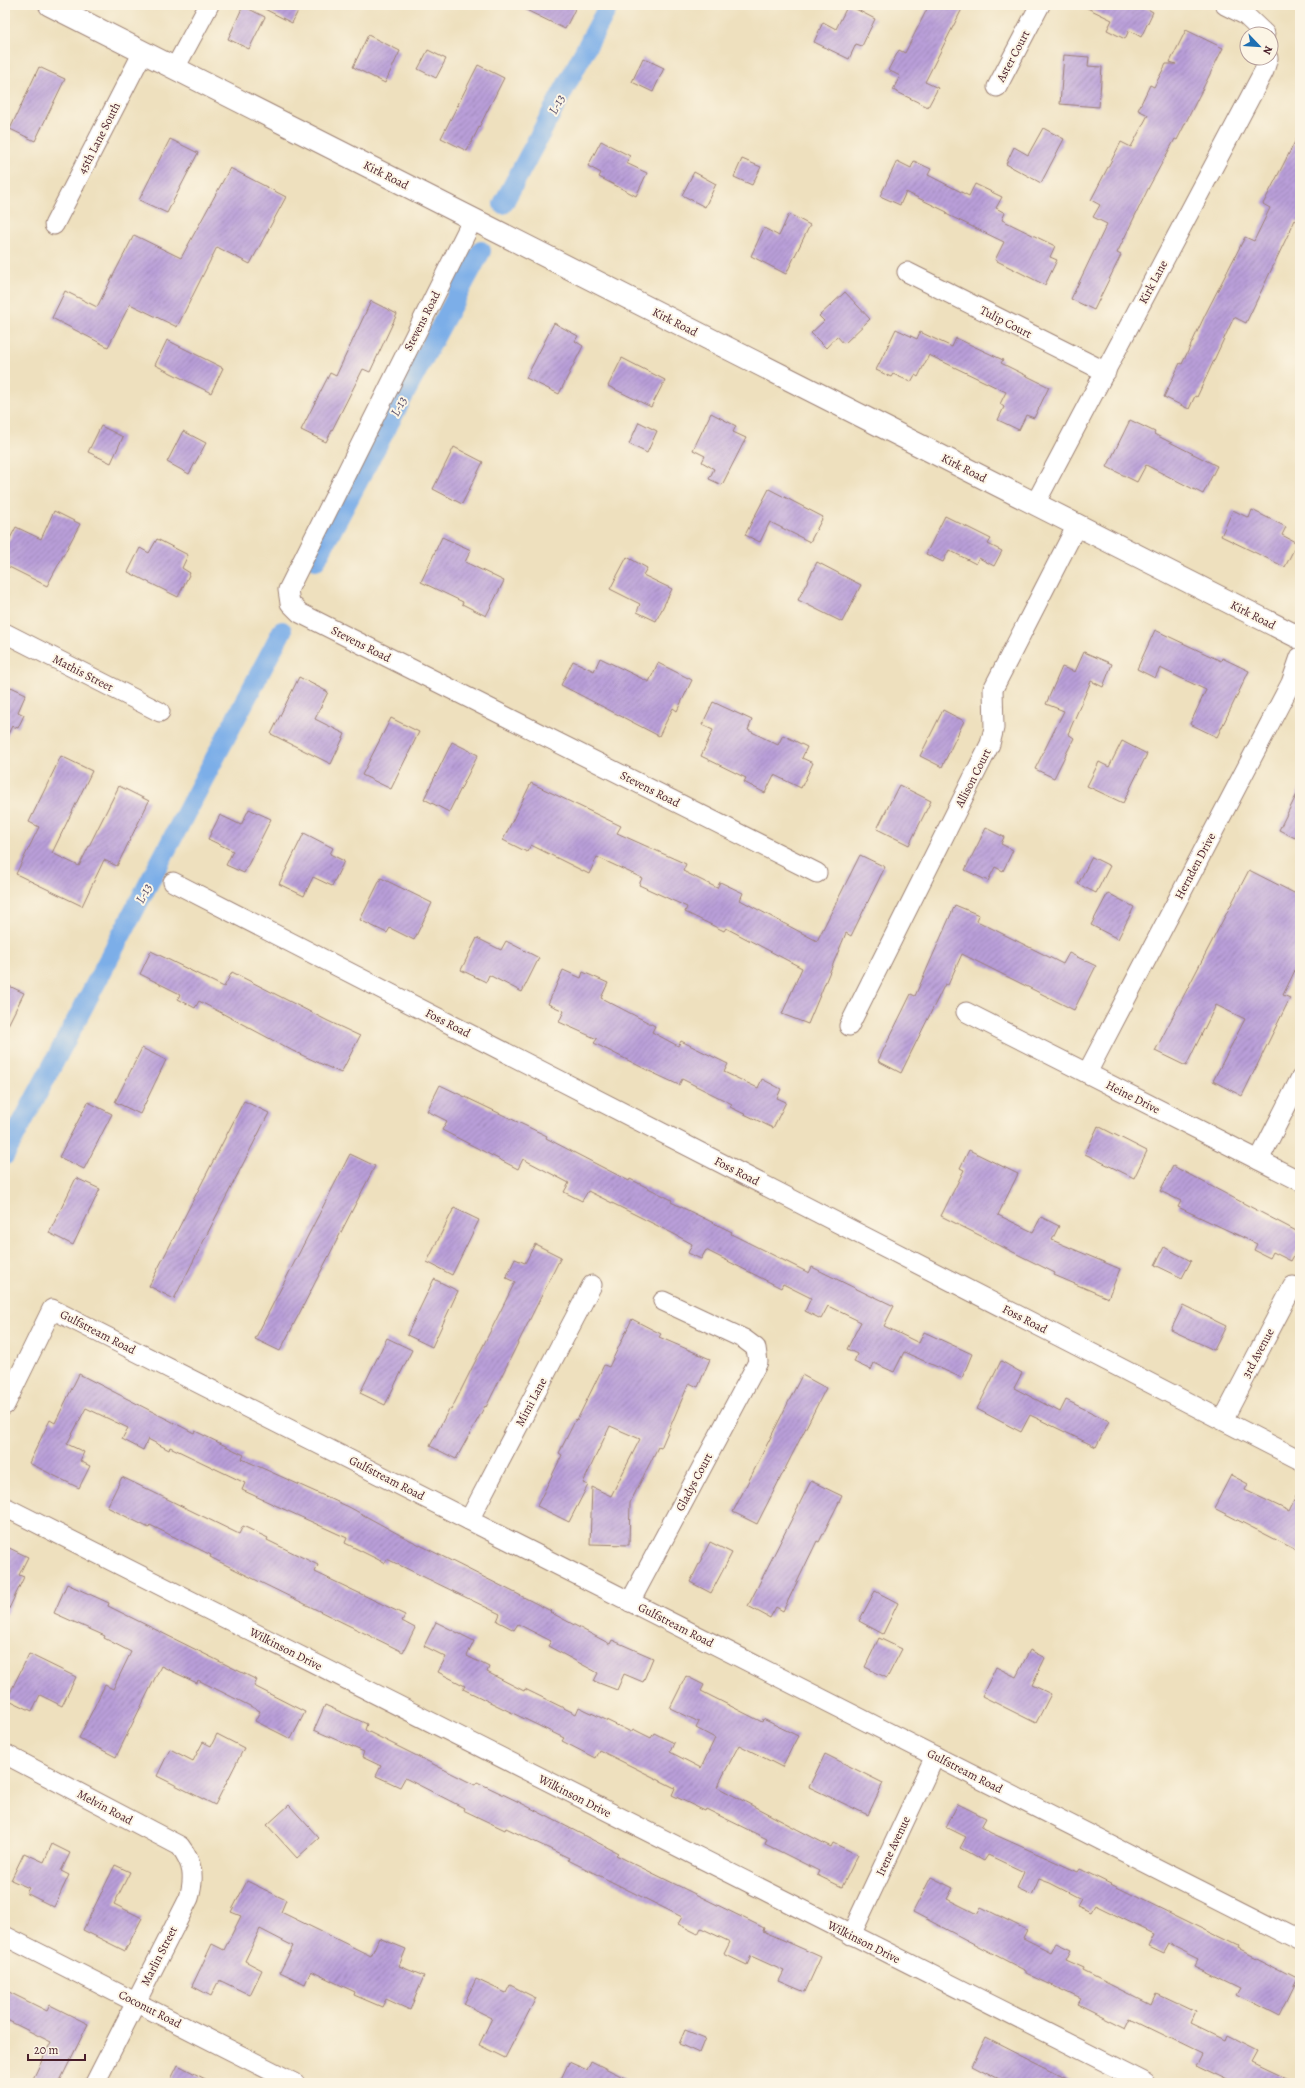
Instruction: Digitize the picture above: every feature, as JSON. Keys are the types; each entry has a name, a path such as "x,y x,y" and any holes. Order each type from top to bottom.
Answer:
{"street":[{"name":"Kirk Road","path":"50,5 1300,638"},
{"path":"174,68 209,5"},
{"name":"Aster Court","path":"997,87 1040,5"},
{"path":"1225,5 1245,15 1257,26"},
{"name":"45th Lane South","path":"54,225 143,52"},
{"name":"Kirk Lane","path":"1035,504 1106,372 1266,66"},
{"name":"Stevens Road","path":"473,219 288,590 290,603 300,613 817,873"},
{"name":"Tulip Court","path":"907,272 1106,372"},
{"name":"Allison Court","path":"849,1026 990,744 994,728 993,689 1077,525"},
{"name":"Mathis Street","path":"5,633 160,712"},
{"name":"Hernden Drive","path":"1087,1073 1291,683 1300,657"},
{"name":"Foss Road","path":"173,882 1300,1460"},
{"name":"Heine Drive","path":"966,1012 1300,1181"},
{"path":"1259,1160 1300,1079"},
{"name":"Mimi Lane","path":"469,1520 592,1285"},
{"name":"3rd Avenue","path":"1223,1420 1296,1288"},
{"name":"Gladys Court","path":"630,1602 758,1362 756,1348 744,1339 663,1301"},
{"name":"Gulfstream Road","path":"5,1405 52,1308 1300,1941"},
{"name":"Wilkinson Drive","path":"5,1506 1146,2083"},
{"name":"Melvin Road","path":"5,1754 180,1846 188,1857 193,1870"},
{"name":"Irene Avenue","path":"851,1935 935,1756"},
{"name":"Marlin Street","path":"95,2083 189,1898 193,1884 193,1870"},
{"name":"Coconut Road","path":"5,1936 295,2083"}],"building":[{"path":"257,5 301,5 292,23"},
{"path":"516,5 577,5 565,29"},
{"path":"848,5 875,19 862,46 856,44 849,59 814,42 823,22 836,29"},
{"path":"929,5 964,5 925,82 938,88 928,107 893,90 900,76 888,70 899,50 905,53"},
{"path":"1081,5 1140,5 1153,12 1141,37 1129,30 1125,39 1107,30 1112,20"},
{"path":"243,6 265,17 249,49 228,39"},
{"path":"1186,30 1223,48 1177,140 1175,139 1149,187 1117,253 1121,255 1094,310 1071,299 1107,224 1093,217 1100,205 1091,200 1121,142 1131,147 1148,115 1138,110 1150,85 1154,87 1166,64 1176,64 1170,62"},
{"path":"368,35 400,51 385,83 353,67"},
{"path":"428,50 446,59 436,78 418,69"},
{"path":"1064,55 1089,57 1088,66 1102,67 1099,107 1060,104"},
{"path":"643,58 664,68 653,92 632,82"},
{"path":"478,65 504,78 467,151 441,138"},
{"path":"39,67 65,79 35,141 10,129"},
{"path":"1043,128 1064,139 1041,183 1006,164 1014,147 1028,155"},
{"path":"1300,132 1300,223 1295,220 1246,323 1234,317 1197,397 1195,396 1189,409 1164,397 1245,237 1254,241 1270,208 1263,204"},
{"path":"170,139 198,153 167,213 139,200"},
{"path":"601,141 630,156 626,163 647,173 636,196 599,177 601,173 588,166"},
{"path":"742,159 761,167 752,185 734,177"},
{"path":"897,161 911,168 914,161 931,169 928,175 969,196 975,184 1002,197 996,208 1005,213 1002,220 1055,246 1050,257 1057,260 1045,285 995,260 1004,242 946,214 947,212 906,192 900,205 880,196"},
{"path":"230,168 286,197 250,264 217,247 177,327 130,304 108,347 52,318 65,291 97,307 134,235 181,258"},
{"path":"694,172 716,184 705,207 682,195"},
{"path":"789,214 810,225 786,274 751,256 764,228 779,236"},
{"path":"845,292 870,319 844,344 837,336 826,348 811,333 824,321 819,316"},
{"path":"371,301 397,314 370,372 363,369 326,442 301,430 330,373 336,376"},
{"path":"554,323 578,336 575,341 583,346 559,394 526,378"},
{"path":"896,329 917,339 920,332 952,347 956,338 1003,360 1001,363 1049,387 1034,418 1026,415 1019,430 998,420 1004,407 1000,404 1006,392 929,355 918,377 915,375 911,382 893,374 891,377 876,370"},
{"path":"167,340 223,368 211,393 155,365"},
{"path":"622,358 665,380 651,407 608,386"},
{"path":"711,413 736,426 733,432 746,438 722,485 709,479 714,469 702,462 705,456 693,450"},
{"path":"1130,420 1217,466 1203,494 1146,465 1137,482 1107,467"},
{"path":"639,422 657,431 647,453 629,444"},
{"path":"101,426 123,437 111,463 88,452"},
{"path":"183,431 206,443 189,474 167,462"},
{"path":"454,447 483,462 462,504 433,489"},
{"path":"769,489 823,517 810,542 770,522 760,542 745,535"},
{"path":"1233,510 1249,518 1252,510 1286,527 1282,535 1297,543 1285,567 1221,536"},
{"path":"54,511 80,524 47,586 5,565 5,548 16,527 41,539"},
{"path":"945,516 991,539 988,544 1002,551 994,566 979,558 976,564 949,550 943,562 926,554"},
{"path":"442,537 471,550 465,562 504,581 486,616 462,604 463,602 421,582"},
{"path":"157,539 188,555 182,568 190,573 178,597 128,572 140,548 149,553"},
{"path":"627,557 647,568 643,575 672,589 656,621 637,612 640,604 610,589"},
{"path":"817,562 861,585 842,622 798,600"},
{"path":"1155,630 1221,661 1222,658 1249,671 1217,737 1190,724 1206,690 1160,668 1155,678 1137,669"},
{"path":"1084,652 1112,664 1103,687 1091,681 1068,734 1074,738 1054,778 1035,769 1064,711 1046,704 1062,667 1075,672"},
{"path":"600,658 649,682 658,663 692,680 677,711 673,708 659,736 561,685 573,661 594,671"},
{"path":"299,677 328,692 315,719 345,734 331,764 271,734"},
{"path":"11,687 26,694 18,712 24,715 18,728 12,726 5,740 5,701"},
{"path":"713,702 752,720 748,730 778,745 783,735 807,747 802,758 813,763 801,788 774,775 765,793 744,782 746,778 701,756 713,730 702,725"},
{"path":"943,710 964,721 942,767 920,756"},
{"path":"391,718 419,732 391,789 362,775"},
{"path":"1122,741 1147,754 1123,803 1087,786 1099,762 1109,767"},
{"path":"452,742 478,755 449,812 424,799"},
{"path":"61,756 92,771 52,853 79,866 119,786 149,801 117,866 104,860 82,906 16,874 39,827 29,822"},
{"path":"531,783 621,826 617,833 686,864 683,871 717,888 720,882 743,893 740,900 817,941 860,855 885,867 851,936 846,933 808,1024 782,1014 802,968 726,928 724,931 685,912 687,907 639,885 642,878 597,857 589,874 531,845 527,852 503,840"},
{"path":"899,785 931,801 909,845 877,829"},
{"path":"1300,788 1300,827 1295,838 1279,830"},
{"path":"249,809 271,819 244,873 226,865 233,851 208,839 220,815 241,825"},
{"path":"986,828 1004,837 1001,844 1013,850 1003,871 995,867 988,881 965,870"},
{"path":"304,833 333,848 330,854 344,861 332,886 313,877 304,896 279,884"},
{"path":"1092,857 1110,866 1096,893 1078,884"},
{"path":"1249,870 1300,896 1300,960 1283,995 1290,998 1242,1096 1213,1081 1245,1019 1216,1005 1186,1066 1155,1051"},
{"path":"381,878 432,903 414,940 390,928 387,933 360,920"},
{"path":"1108,893 1134,907 1118,939 1091,925"},
{"path":"955,905 979,915 977,921 1063,964 1069,953 1096,966 1074,1010 962,954 948,985 945,984 901,1073 878,1061 911,994 915,996"},
{"path":"477,938 501,950 506,941 539,958 522,992 489,975 486,982 461,970"},
{"path":"151,951 224,987 232,972 360,1036 341,1073 293,1051 199,1001 195,1008 178,999 180,994 140,974"},
{"path":"563,970 581,978 583,972 608,983 601,998 655,1026 652,1032 678,1046 681,1041 728,1064 724,1072 758,1088 762,1079 781,1089 777,1098 786,1102 773,1128 730,1107 732,1104 682,1079 679,1085 649,1071 594,1043 597,1039 559,1022 564,1011 548,1004"},
{"path":"5,984 24,993 5,1031"},
{"path":"142,1048 166,1060 140,1114 115,1102"},
{"path":"440,1085 547,1136 546,1138 629,1181 630,1179 672,1200 671,1202 732,1232 731,1234 809,1273 812,1267 894,1306 884,1326 919,1343 924,1332 972,1354 962,1378 904,1352 894,1372 874,1363 871,1370 854,1362 857,1354 847,1349 861,1322 828,1306 821,1319 805,1311 811,1298 783,1284 781,1288 706,1250 701,1259 688,1253 692,1244 588,1191 582,1201 564,1192 569,1183 523,1159 518,1169 442,1130 447,1121 427,1111"},
{"path":"244,1101 269,1113 174,1299 149,1286"},
{"path":"88,1102 112,1114 84,1169 59,1157"},
{"path":"1098,1126 1147,1151 1134,1178 1085,1154"},
{"path":"969,1150 1018,1174 998,1215 1033,1232 1041,1217 1059,1226 1052,1240 1120,1269 1108,1298 1054,1275 1055,1273 941,1216 964,1170 960,1168"},
{"path":"350,1154 375,1166 280,1351 255,1339"},
{"path":"1173,1166 1300,1233 1300,1244 1291,1261 1273,1252 1270,1258 1254,1250 1257,1244 1178,1207 1181,1201 1160,1191"},
{"path":"76,1178 100,1189 73,1245 49,1233"},
{"path":"454,1208 479,1220 452,1275 427,1262"},
{"path":"535,1244 561,1257 486,1407 485,1406 456,1459 430,1446 449,1409 451,1410 515,1282 506,1278 515,1259 525,1263"},
{"path":"1164,1247 1191,1261 1182,1278 1155,1265"},
{"path":"434,1279 458,1291 432,1347 407,1335"},
{"path":"1183,1305 1226,1326 1214,1350 1171,1330"},
{"path":"632,1319 661,1334 659,1337 710,1359 698,1387 689,1383 661,1448 658,1447 630,1503 629,1545 590,1544 592,1487 611,1496 640,1439 610,1426 583,1483 588,1485 569,1522 537,1506 562,1455 559,1453 576,1419 577,1420 604,1365 609,1367"},
{"path":"387,1338 412,1350 385,1405 360,1393"},
{"path":"1001,1361 1022,1373 1014,1388 1060,1412 1066,1400 1109,1421 1096,1447 1030,1415 1021,1432 977,1409"},
{"path":"79,1374 194,1433 195,1431 244,1455 242,1459 349,1507 400,1535 551,1611 550,1612 610,1644 612,1640 653,1658 643,1682 624,1674 617,1690 594,1681 598,1673 548,1646 551,1641 518,1624 514,1630 497,1621 500,1614 387,1559 385,1563 345,1543 347,1538 242,1490 245,1483 170,1447 169,1450 148,1439 143,1450 122,1439 128,1428 86,1408 67,1444 84,1452 80,1461 90,1466 79,1488 29,1463 50,1420 55,1423"},
{"path":"802,1375 826,1388 757,1524 733,1512"},
{"path":"1231,1475 1248,1484 1245,1490 1289,1511 1300,1488 1300,1552 1214,1508"},
{"path":"122,1477 239,1534 243,1526 268,1538 267,1540 318,1565 315,1572 405,1615 402,1621 415,1628 403,1652 210,1557 211,1555 150,1525 149,1528 107,1507"},
{"path":"811,1481 842,1496 819,1542 817,1541 783,1611 776,1607 770,1618 748,1606"},
{"path":"710,1542 732,1553 711,1593 690,1582"},
{"path":"5,1546 28,1557 19,1575 24,1577 5,1617"},
{"path":"67,1584 109,1603 108,1606 257,1680 254,1686 305,1712 291,1739 255,1721 260,1711 198,1680 197,1683 161,1666 116,1757 79,1738 105,1685 113,1689 131,1652 104,1638 105,1636 54,1613"},
{"path":"875,1591 898,1603 883,1634 859,1621"},
{"path":"436,1622 474,1641 467,1656 489,1667 487,1672 524,1691 525,1689 576,1714 579,1707 631,1732 633,1729 651,1738 654,1733 674,1743 670,1752 701,1768 715,1738 696,1728 699,1722 670,1708 686,1676 704,1685 701,1691 762,1722 763,1719 798,1736 782,1767 739,1745 717,1787 831,1847 833,1843 858,1855 842,1887 817,1875 819,1871 765,1844 767,1839 706,1809 705,1811 672,1795 675,1788 599,1750 595,1758 562,1741 564,1738 463,1689 465,1686 438,1672 446,1657 424,1646"},
{"path":"879,1638 902,1649 887,1678 865,1667"},
{"path":"1030,1650 1045,1658 1032,1685 1051,1694 1036,1723 982,1696 996,1667 1016,1677"},
{"path":"29,1654 76,1677 62,1706 40,1695 32,1711 7,1699"},
{"path":"325,1705 367,1724 365,1730 475,1785 477,1782 519,1802 618,1853 616,1855 764,1928 763,1931 821,1957 805,1992 779,1981 784,1971 751,1956 747,1965 724,1954 730,1942 701,1928 698,1934 678,1924 682,1917 568,1860 569,1858 506,1828 505,1830 463,1810 464,1808 405,1778 400,1787 376,1776 381,1766 362,1757 364,1752 314,1730"},
{"path":"217,1734 244,1748 215,1805 157,1776 170,1749 193,1761 203,1742 211,1746"},
{"path":"825,1754 883,1783 868,1815 809,1787"},
{"path":"958,1804 986,1818 981,1827 991,1833 1078,1872 1080,1869 1239,1947 1238,1949 1297,1979 1279,2016 1236,1994 1240,1987 1195,1965 1198,1959 1168,1944 1163,1953 1148,1946 1154,1934 1095,1905 1091,1912 1077,1906 1081,1899 1050,1883 1039,1879 1032,1895 1017,1888 1024,1872 988,1855 984,1861 960,1848 966,1837 946,1827"},
{"path":"289,1805 319,1838 297,1858 267,1825"},
{"path":"52,1844 70,1853 61,1871 69,1875 54,1907 26,1893 29,1888 11,1880 24,1853 44,1862"},
{"path":"115,1865 130,1872 114,1904 142,1918 125,1951 83,1930"},
{"path":"931,1877 953,1888 947,1899 977,1914 981,1907 1027,1930 1023,1938 1051,1952 1056,1943 1071,1950 1066,1960 1084,1968 1083,1971 1151,2005 1156,1994 1196,2013 1191,2024 1224,2040 1226,2035 1258,2051 1252,2062 1296,2083 1235,2083 1195,2064 1201,2052 1131,2018 1126,2028 1078,2004 1081,1999 1026,1973 1026,1971 913,1912"},
{"path":"247,1881 286,1900 281,1912 371,1956 379,1938 406,1949 399,1966 424,1976 410,2010 386,1999 382,2007 354,1995 355,1992 311,1971 305,1984 280,1972 293,1946 260,1929 245,1961 262,1970 250,1995 219,1980 211,1996 192,1986 212,1944 224,1950 241,1916 231,1912"},
{"path":"476,1979 506,1993 510,1985 536,1998 505,2058 479,2045 492,2018 464,2004"},
{"path":"5,1990 47,2011 50,2005 88,2024 59,2083 31,2083 51,2042 5,2019"},
{"path":"685,2030 705,2038 699,2053 679,2044"},
{"path":"986,2037 1077,2083 1007,2083 972,2065"},
{"path":"591,2061 635,2083 559,2083 569,2062 587,2070"},
{"path":"178,2065 213,2083 169,2083"}],"waterway":[{"name":"L-13","path":"503,204 609,5"},
{"name":"L-13","path":"316,560 481,251"},
{"name":"L-13","path":"5,1155 282,631"}]}
